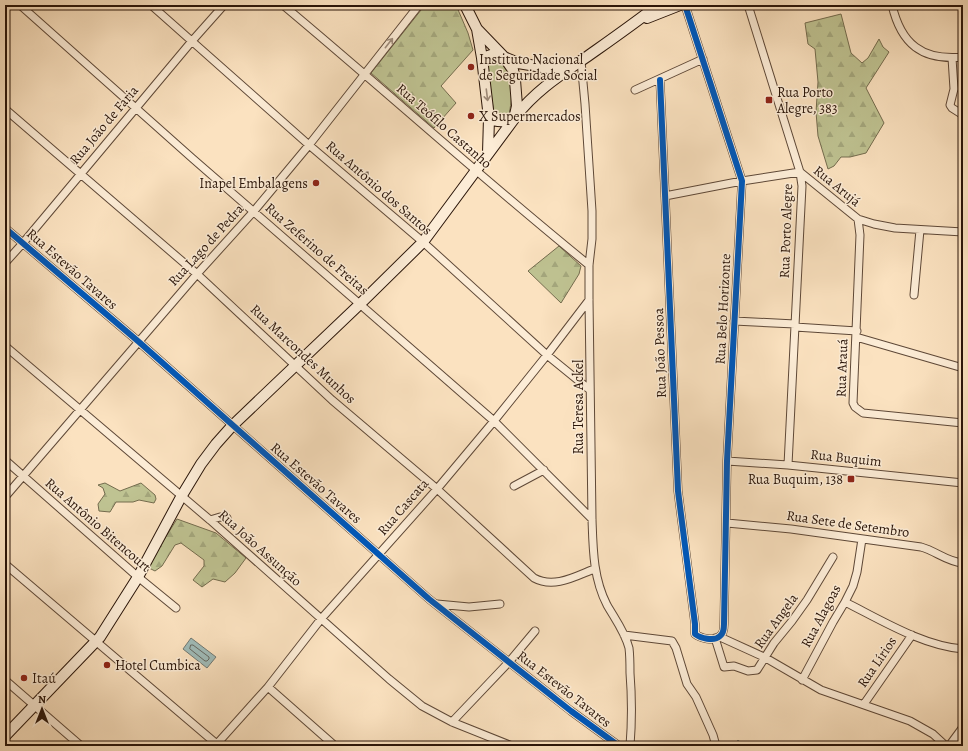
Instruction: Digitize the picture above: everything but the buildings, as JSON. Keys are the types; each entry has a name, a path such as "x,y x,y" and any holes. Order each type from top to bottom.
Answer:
{"main road":[{"path":"466,5 477,29 482,58 489,118 488,153"},
{"path":"5,736 95,642 138,577 181,497 201,464 232,426 423,242 476,172 488,153 533,96 658,5"},
{"path":"636,22 680,5"},
{"path":"477,29 504,56 513,70 517,106 514,119"},
{"path":"482,58 494,54 504,56 518,62 548,68 577,63"},
{"path":"489,118 499,122 514,119"}],"street":[{"name":"Rua Zeferino de Freitas","path":"20,5 494,421 592,519"},
{"name":"Rua Antônio dos Santos","path":"151,5 423,242 547,355 590,390"},
{"name":"Rua João de Faria","path":"5,263 224,5"},
{"name":"Rua Teófilo Castanho","path":"283,5 365,74 476,172 589,265"},
{"name":"Rua Lago de Pedra","path":"5,497 310,145 419,5"},
{"name":"Rua Belo Horizonte","path":"684,5 742,181 727,461 724,629 717,638"},
{"name":"Rua Porto Alegre","path":"748,5 800,172 802,186 788,465"},
{"path":"892,5 900,29 905,38 913,45 923,52 936,56 952,58 963,56"},
{"path":"952,58 954,89 950,105 963,115"},
{"path":"635,90 660,80 703,59"},
{"name":"Rua Teresa Ackel","path":"577,63 586,111 592,211 589,300 594,569 607,605 624,635 629,649 632,708 630,746"},
{"name":"Rua João Pessoa","path":"660,80 678,491 696,636 704,638 717,638"},
{"name":"Rua Marcondes Munhos","path":"5,110 198,274 338,405 437,489 534,578 541,582 558,582 594,569"},
{"path":"665,196 742,181 800,172"},
{"name":"Rua Arujá","path":"800,172 858,219"},
{"path":"858,219 895,228 963,232"},
{"name":"Rua Arauá","path":"858,219 860,235 853,403 859,411 864,413 963,423"},
{"name":"Rua Estevão Tavares","path":"5,228 139,342 378,555 509,662 571,711 619,746"},
{"path":"914,296 920,230"},
{"name":"Rua Cascata","path":"217,745 268,687 321,619 437,489 494,421 589,300"},
{"path":"734,321 795,326 856,334 963,368"},
{"name":"Rua João Assunção","path":"5,346 181,497 210,520 389,679 422,706 452,722 512,746"},
{"name":"Rua Antônio Bitencourt","path":"5,460 138,577 176,608"},
{"name":"Rua Buquim","path":"727,461 788,465 963,483"},
{"path":"514,486 544,470"},
{"path":"210,520 220,517 227,518"},
{"name":"Rua Sete de Setembro","path":"726,523 791,529 921,547 928,549 948,560 963,563"},
{"name":"Rua Alagoas","path":"802,680 845,602 857,572 862,539"},
{"name":"Rua Angela","path":"717,638 724,667 734,666 748,671 755,671 759,669 764,658 807,600 833,557"},
{"path":"5,564 217,745"},
{"path":"845,602 912,635 948,647 963,649"},
{"path":"437,604 469,607 500,604"},
{"path":"452,722 509,662 535,631"},
{"path":"624,635 672,642 676,648 687,684 696,697 716,746"},
{"name":"Rua Lírios","path":"864,704 912,635"},
{"path":"717,638 764,658 821,690 864,704 913,723 933,734 947,746 955,739 963,727"},
{"path":"5,680 82,746"},
{"path":"268,687 335,746"},
{"path":"955,739 963,742"}],"green space":[{"path":"425,5 456,5 468,33 473,50 441,86 456,103 434,128 371,73"},
{"path":"841,14 851,53 862,63 868,58 879,39 883,47 889,52 866,88 884,123 866,153 850,157 841,157 834,166 828,169 818,136 816,112 818,82 815,49 808,44 805,23"},
{"path":"495,59 503,63 507,68 510,74 512,88 509,114 501,117 494,115 487,62"},
{"path":"559,246 581,266 579,274 561,303 528,271"},
{"path":"105,483 120,491 141,483 155,495 156,499 154,503 139,500 133,502 116,502 110,512 99,511 98,504 105,494 103,488 98,485"},
{"path":"177,519 216,533 246,558 235,573 225,582 213,579 202,587 193,580 204,566 204,560 181,543 175,545 162,566 155,571 147,567"}],"water":[{"path":"191,638 216,657 207,668 183,649"}],"waterway":[{"path":"738,741 743,746"}],"cycle path":[{"path":"660,80 678,491 695,634 700,637 714,639 721,635 724,626 727,461 742,181 685,5"},
{"path":"5,228 139,342 429,599 571,711 619,746"}],"place":[{"name":"Instituto Nacional de Seguridade Social","path":"471,67"},
{"name":"Rua Porto Alegre, 383","path":"769,100"},
{"name":"X Supermercados","path":"471,116"},
{"name":"Inapel Embalagens","path":"316,183"},
{"name":"Rua Buquim, 138","path":"851,479"},
{"name":"Hotel Cumbica","path":"107,665"},
{"name":"Itaú","path":"24,678"}]}
